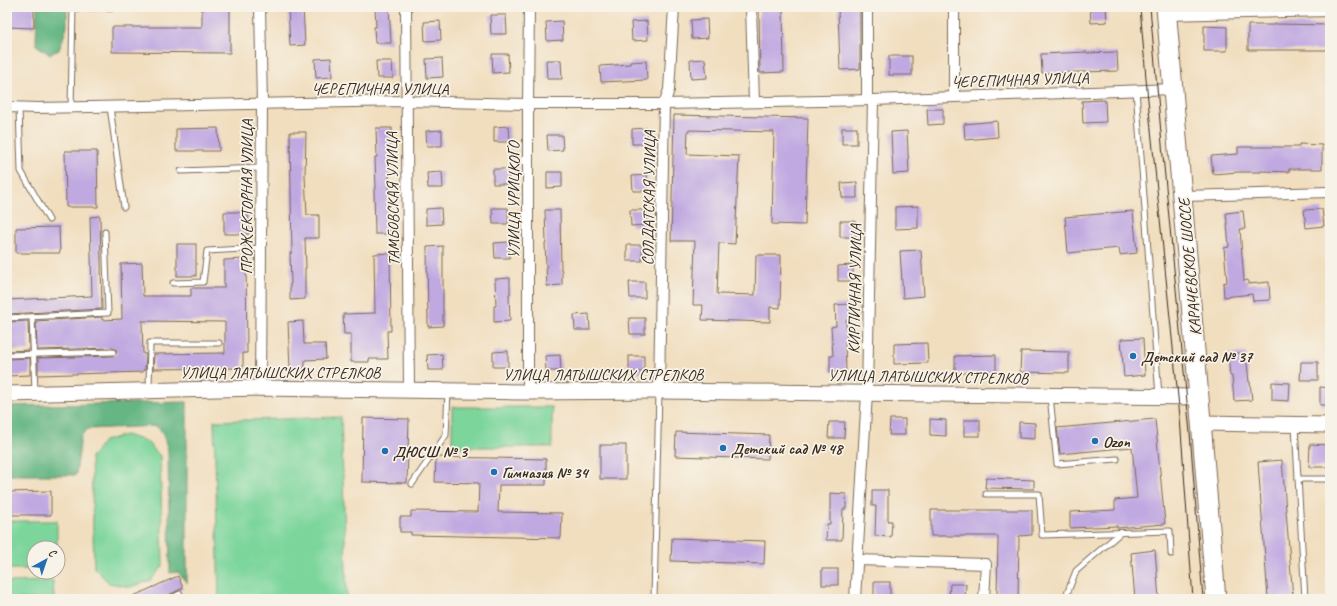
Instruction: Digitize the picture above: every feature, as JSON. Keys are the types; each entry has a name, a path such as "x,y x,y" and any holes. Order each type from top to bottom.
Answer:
{"highway":[{"name":"КАРАЧЕВСКОЕ ШОССЕ","path":"1166,11 1183,196 1216,599"}],"street":[{"name":"ПРОЖЕКТОРНАЯ УЛИЦА","path":"260,7 262,104 260,388"},
{"name":"ТАМБОВСКАЯ УЛИЦА","path":"406,7 409,390"},
{"name":"УЛИЦА УРИЦКОГО","path":"528,392 529,7"},
{"name":"СОЛДАТСКАЯ УЛИЦА","path":"659,391 664,104 669,90 674,7"},
{"path":"750,7 754,102"},
{"path":"867,7 870,100"},
{"path":"954,7 954,97"},
{"path":"1166,11 1330,11"},
{"name":"ЧЕРЕПИЧНАЯ УЛИЦА","path":"7,107 71,108 406,101 528,104 664,104 870,100 1173,88"},
{"name":"КИРПИЧНАЯ УЛИЦА","path":"855,599 867,393 870,100"},
{"path":"1183,196 1330,192"},
{"name":"УЛИЦА ЛАТЫШСКИХ СТРЕЛКОВ","path":"7,394 260,388 528,392 659,391 1200,397"},
{"path":"1202,422 1330,425"},
{"path":"857,560 986,564 984,599"}],"lane":[{"path":"71,108 73,8 139,7"},
{"path":"1136,90 1159,397"},
{"path":"110,107 124,207"},
{"path":"19,108 21,170 49,220"},
{"path":"181,171 261,168"},
{"path":"7,318 32,318 108,313 105,232"},
{"path":"173,283 203,282 207,251 261,248"},
{"path":"32,318 35,393"},
{"path":"149,390 150,344 219,343"},
{"path":"7,355 113,352"},
{"path":"412,484 446,435 448,391"},
{"path":"654,599 659,391"},
{"path":"1050,395 1057,464 1117,459"},
{"path":"1295,424 1305,599"},
{"path":"1298,480 1330,479"},
{"path":"986,494 1039,494 1042,535 1170,531 1171,554"},
{"path":"1065,599 1076,572 1120,533"},
{"path":"170,599 180,594"}],"green space":[{"path":"37,7 67,7 67,27 59,50 49,54 36,45"},
{"path":"187,402 187,583 178,572 170,573 168,450 162,432 156,426 88,429 81,436 76,475 7,475 7,406"},
{"path":"452,407 552,407 552,447 452,447"},
{"path":"341,417 347,599 219,599 214,421"},
{"path":"125,435 146,441 160,456 163,566 150,581 130,587 109,583 94,568 91,457 104,441"},
{"path":"7,521 57,521 57,540 26,540 26,569 7,569"},
{"path":"53,581 54,599 7,599 7,582"}],"building":[{"path":"7,7 34,7 34,28 7,27"},
{"path":"202,7 230,7 230,53 112,52 112,27 202,27"},
{"path":"288,7 303,7 305,45 290,46"},
{"path":"375,7 389,7 391,43 375,43"},
{"path":"759,7 783,7 784,72 760,73"},
{"path":"838,7 860,7 860,69 840,70"},
{"path":"1090,7 1106,7 1107,22 1091,23"},
{"path":"490,15 506,15 507,34 491,34"},
{"path":"707,19 708,38 692,39 691,20"},
{"path":"440,21 441,40 425,41 424,22"},
{"path":"562,21 563,40 547,41 546,22"},
{"path":"647,21 648,40 632,41 631,22"},
{"path":"1248,25 1330,25 1330,50 1248,50"},
{"path":"1204,26 1227,27 1227,51 1204,51"},
{"path":"1117,52 1118,71 1042,73 1041,54"},
{"path":"492,54 508,54 509,72 493,73"},
{"path":"889,56 912,56 912,75 889,75"},
{"path":"331,58 332,77 316,78 315,59"},
{"path":"442,58 443,77 427,78 426,59"},
{"path":"705,59 707,78 691,79 690,60"},
{"path":"546,60 561,60 562,79 547,79"},
{"path":"376,61 392,61 393,78 377,78"},
{"path":"646,61 647,80 601,82 600,66 630,64 630,62"},
{"path":"1105,100 1106,122 1083,123 1082,101"},
{"path":"927,109 943,109 943,124 928,125"},
{"path":"674,115 808,118 805,225 772,224 774,132 688,130 687,154 739,156 735,244 719,243 717,294 755,295 756,255 781,255 780,308 770,307 770,322 702,320 703,305 693,305 695,241 671,241"},
{"path":"997,121 998,137 965,140 964,124"},
{"path":"509,126 510,142 494,142 494,127"},
{"path":"218,128 219,151 176,151 176,129"},
{"path":"376,128 392,128 392,144 390,144 391,172 389,172 390,234 375,234 374,189 376,189"},
{"path":"647,128 648,144 632,144 632,129"},
{"path":"842,128 857,128 857,144 842,144"},
{"path":"442,130 442,146 427,146 426,131"},
{"path":"907,131 909,173 893,174 891,132"},
{"path":"290,132 306,132 305,176 307,215 319,215 319,238 305,238 305,299 290,300 290,253 292,253"},
{"path":"547,135 562,135 563,150 548,151"},
{"path":"1299,144 1322,145 1322,169 1289,169 1289,172 1261,171 1213,174 1211,156 1238,154 1238,147 1299,147"},
{"path":"65,151 97,151 98,207 66,207"},
{"path":"493,169 508,169 509,184 493,184"},
{"path":"442,172 443,188 428,188 427,173"},
{"path":"547,172 562,172 562,187 547,188"},
{"path":"647,175 648,191 633,191 632,176"},
{"path":"857,182 857,198 842,198 841,183"},
{"path":"918,206 918,228 895,229 895,207"},
{"path":"441,208 442,224 426,225 426,209"},
{"path":"492,208 508,208 508,224 493,224"},
{"path":"1322,209 1324,226 1306,228 1304,210"},
{"path":"545,210 560,210 562,285 547,286"},
{"path":"630,210 645,210 646,225 631,226"},
{"path":"1133,211 1137,253 1120,255 1119,248 1068,253 1065,217"},
{"path":"1243,211 1245,229 1240,229 1244,281 1248,280 1248,284 1269,282 1270,300 1253,301 1252,294 1224,297 1223,283 1227,282 1224,248 1229,247 1226,213"},
{"path":"224,212 248,212 249,234 224,234"},
{"path":"100,216 102,309 7,314 7,300 92,296 90,217"},
{"path":"840,221 855,221 856,237 840,237"},
{"path":"59,227 60,253 16,253 16,228"},
{"path":"509,242 510,258 495,258 494,243"},
{"path":"177,244 196,244 196,276 177,276"},
{"path":"627,245 642,245 642,261 627,261"},
{"path":"443,246 443,326 428,327 427,247"},
{"path":"921,250 924,296 903,298 900,251"},
{"path":"390,253 391,331 387,331 388,359 369,359 369,362 351,362 351,334 344,334 343,314 375,313 374,254"},
{"path":"246,259 247,353 243,353 243,368 153,369 154,354 225,353 225,322 142,321 143,354 146,354 145,370 143,370 143,372 38,375 38,358 113,356 116,354 117,350 113,348 37,350 36,321 102,317 102,320 122,319 121,264 142,263 143,296 191,296 191,288 224,288 224,260"},
{"path":"853,265 853,281 838,281 838,266"},
{"path":"510,278 510,321 494,322 494,306 496,306 495,279"},
{"path":"629,282 645,282 645,298 630,298"},
{"path":"850,304 851,320 846,320 846,372 830,372 830,356 833,356 831,327 836,326 835,305"},
{"path":"589,314 590,330 575,330 574,315"},
{"path":"629,318 645,318 645,334 630,334"},
{"path":"28,321 29,350 7,351 7,322"},
{"path":"303,321 304,344 325,344 326,359 305,360 305,368 290,368 288,322"},
{"path":"1143,338 1145,375 1124,377 1121,339"},
{"path":"927,343 928,363 894,364 894,344"},
{"path":"508,351 508,367 493,367 493,352"},
{"path":"1021,351 1069,352 1069,373 1020,372"},
{"path":"1246,353 1252,400 1234,401 1228,354"},
{"path":"442,354 443,370 428,370 427,355"},
{"path":"560,355 561,371 546,371 545,356"},
{"path":"996,355 996,373 955,373 955,356"},
{"path":"629,356 644,356 644,372 629,372"},
{"path":"30,358 30,375 7,376 7,359"},
{"path":"1301,362 1318,362 1318,380 1300,380"},
{"path":"1272,382 1290,383 1289,401 1272,400"},
{"path":"1320,387 1330,388 1330,405 1320,405"},
{"name":"ДЮСШ № 3","path":"363,418 409,419 407,483 362,482"},
{"path":"890,419 905,419 905,435 889,435"},
{"path":"930,419 946,420 946,436 930,435"},
{"path":"1155,419 1165,524 1117,528 1117,526 1070,528 1070,512 1115,510 1115,500 1137,498 1132,447 1060,454 1057,428"},
{"path":"964,420 980,420 980,436 964,436"},
{"path":"829,422 845,422 844,438 828,438"},
{"path":"1019,422 1035,423 1035,439 1019,438"},
{"path":"676,432 769,435 768,459 675,456"},
{"path":"1310,444 1330,445 1330,467 1309,467"},
{"path":"600,445 626,445 626,479 600,479"},
{"path":"436,457 546,459 546,485 499,485 498,512 562,513 561,538 411,535 411,532 400,532 400,517 411,517 411,511 478,512 479,483 435,482"},
{"path":"1282,460 1293,599 1268,599 1258,462"},
{"path":"986,478 1034,480 1034,489 985,488"},
{"path":"872,490 888,490 888,521 892,521 891,537 875,536 876,506 872,506"},
{"path":"51,491 51,515 7,515 7,492"},
{"path":"830,493 846,494 846,509 843,509 842,540 826,540 827,524 830,524"},
{"path":"931,510 1032,510 1032,535 1019,536 1018,599 997,599 998,536 931,536"},
{"path":"672,538 765,541 764,564 671,561"},
{"path":"1155,550 1159,599 1135,599 1131,553"},
{"path":"822,569 838,569 838,585 822,585"},
{"path":"178,576 183,588 160,599 127,599"},
{"path":"874,582 890,582 890,598 874,598"},
{"path":"950,584 966,584 965,599 949,599"}],"tram line":[{"path":"1140,7 1180,417 1193,599"},
{"path":"1150,7 1190,433 1203,599"}],"place":[{"name":"Детский сад № 37","path":"1133,356"},
{"name":"Ozon","path":"1095,441"},
{"name":"Детский сад № 48","path":"723,448"},
{"name":"ДЮСШ № 3","path":"385,451"},
{"name":"Гимназия № 34","path":"494,472"}]}
